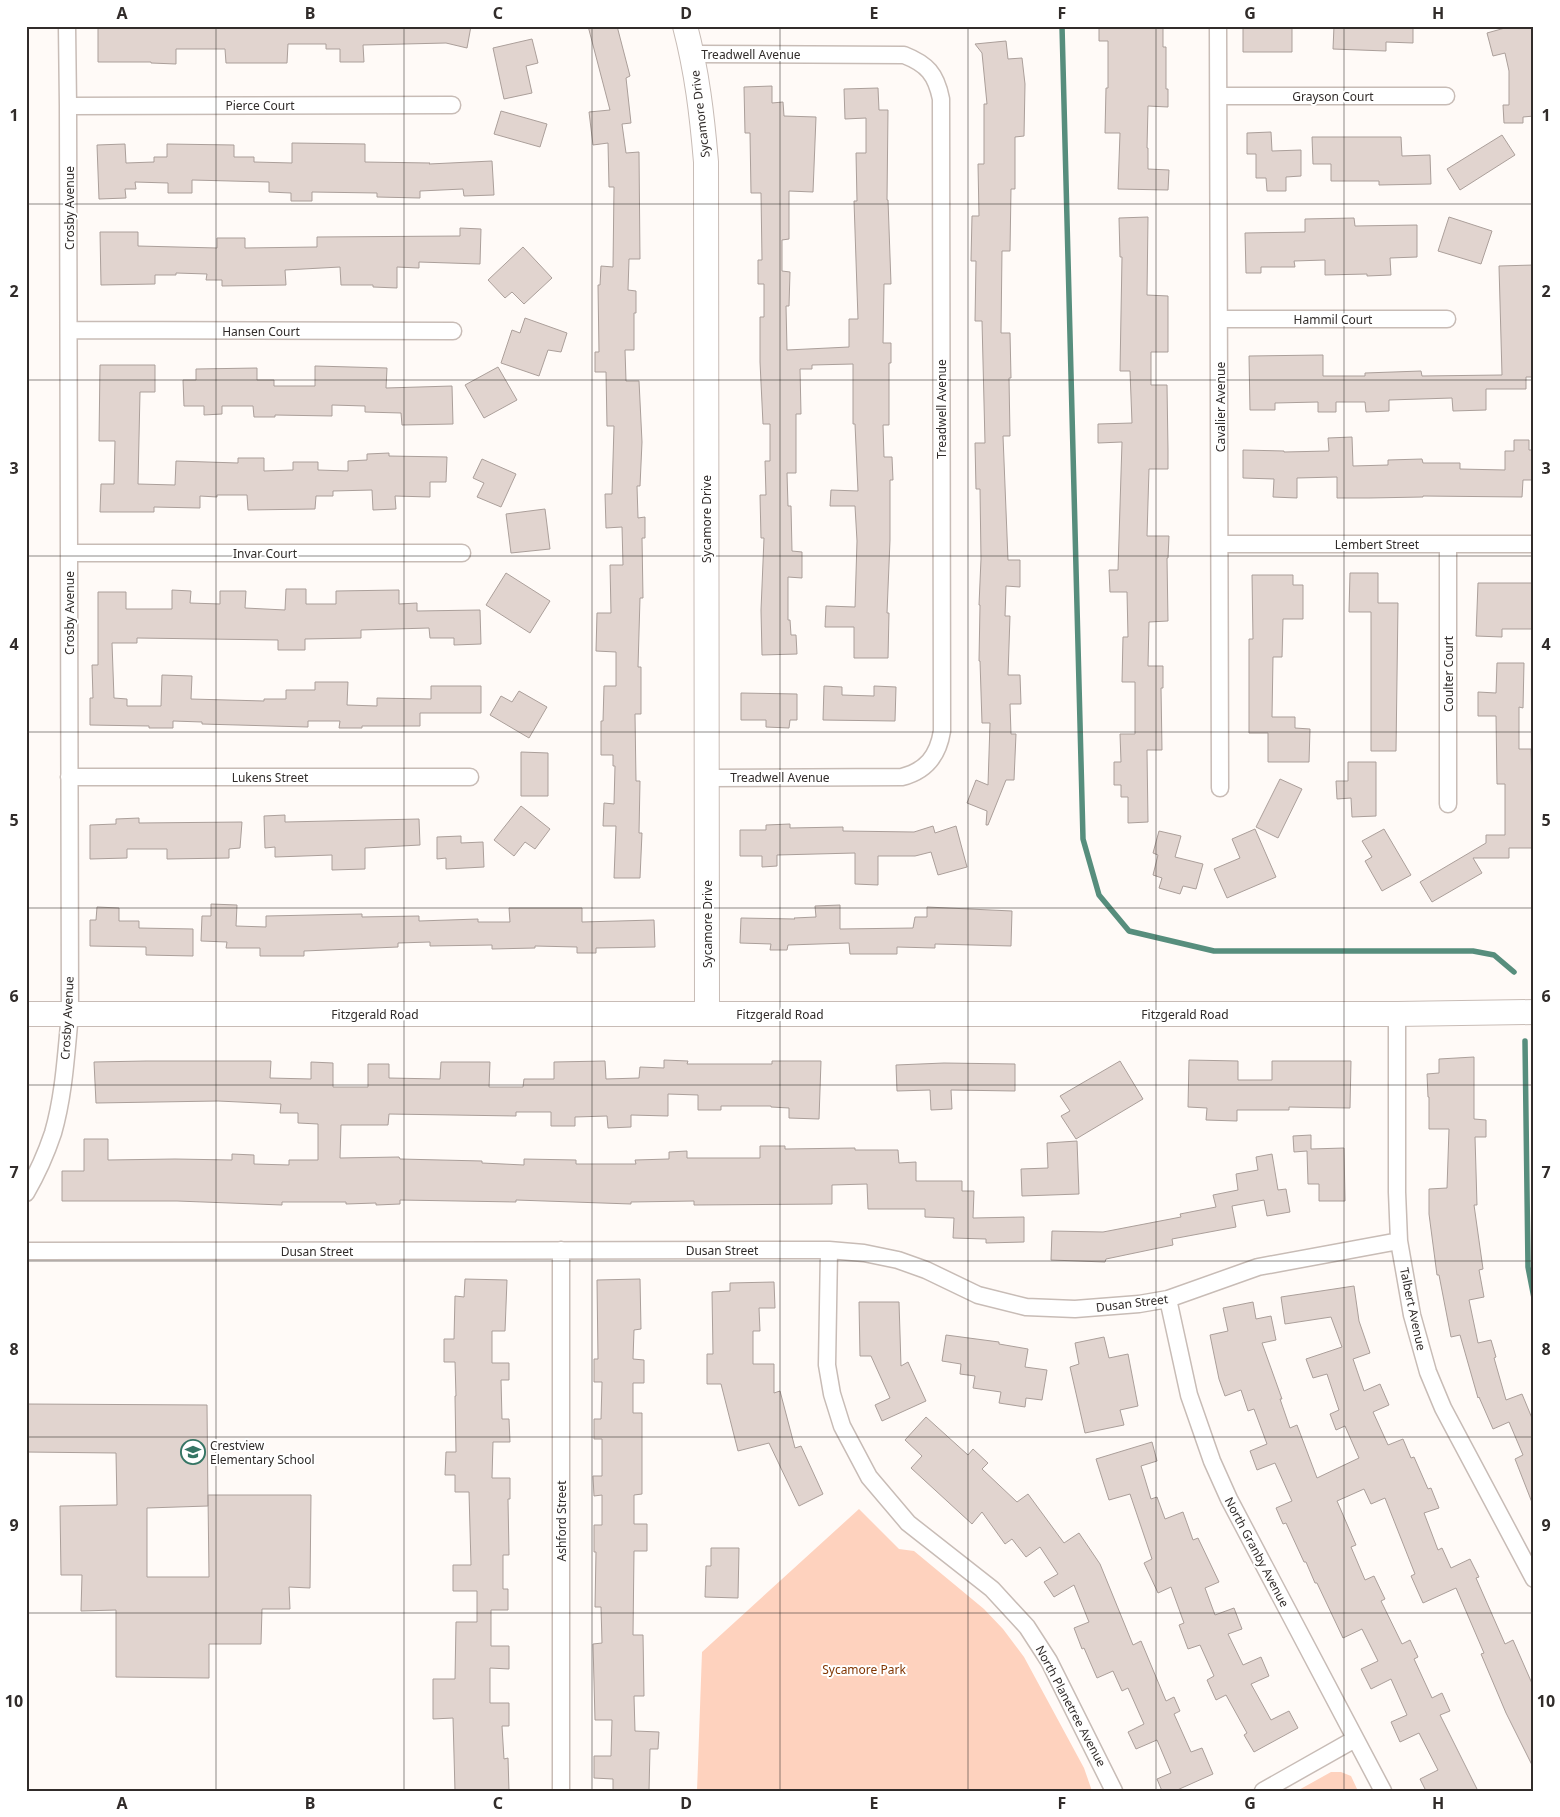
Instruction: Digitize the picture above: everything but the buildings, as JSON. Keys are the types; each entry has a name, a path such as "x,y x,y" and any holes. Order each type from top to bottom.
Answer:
{"main road":[{"name":"Sycamore Drive","path":"685,26 702,104 706,162 707,1014"},
{"name":"Fitzgerald Road","path":"26,1014 1397,1014 1534,1012"}],"street":[{"name":"Crosby Avenue","path":"26,1193 40,1167 53,1133 61,1097 70,1014 67,26"},
{"name":"Cavalier Avenue","path":"1218,26 1220,96 1220,788"},
{"name":"Treadwell Avenue","path":"692,54 904,55 918,60 930,71 938,84 941,99 942,731 940,745 934,758 925,766 912,774 902,777 706,778"},
{"name":"Grayson Court","path":"1220,96 1446,96"},
{"name":"Pierce Court","path":"68,106 452,105"},
{"name":"Hammil Court","path":"1220,319 1447,319"},
{"name":"Hansen Court","path":"69,330 454,331"},
{"name":"Lembert Street","path":"1220,544 1534,544"},
{"name":"Coulter Court","path":"1448,544 1448,804"},
{"name":"Invar Court","path":"69,553 462,553"},
{"name":"Lukens Street","path":"69,777 470,777"},
{"name":"Talbert Avenue","path":"1397,1014 1397,1192 1399,1241 1412,1316 1428,1372 1443,1408 1534,1578"},
{"name":"Dusan Street","path":"26,1251 829,1250 864,1253 898,1260 926,1270 978,1294 1026,1307 1075,1309 1139,1304 1168,1299 1258,1267 1399,1241"},
{"name":"Ashford Street","path":"561,1250 561,1791"},
{"name":"North Planetree Avenue","path":"829,1250 827,1365 832,1394 842,1426 869,1477 908,1523 992,1590 1027,1627 1049,1661 1114,1791"},
{"name":"North Granby Avenue","path":"1168,1299 1189,1395 1212,1461 1229,1499 1383,1791"},
{"path":"1263,1791 1355,1740"}],"green space":[{"name":"Sycamore Park","path":"859,1509 899,1549 914,1551 984,1609 1003,1629 1024,1657 1084,1768 1092,1791 697,1791 702,1652"},
{"path":"1331,1772 1341,1772 1351,1776 1358,1791 1297,1791"}],"waterway":[{"path":"1062,26 1083,839 1099,895 1129,931 1214,951 1473,951 1494,955 1514,972"},
{"path":"1525,1041 1528,1267 1534,1298"}],"place":[{"name":"Crestview Elementary School","path":"193,1452"}]}
